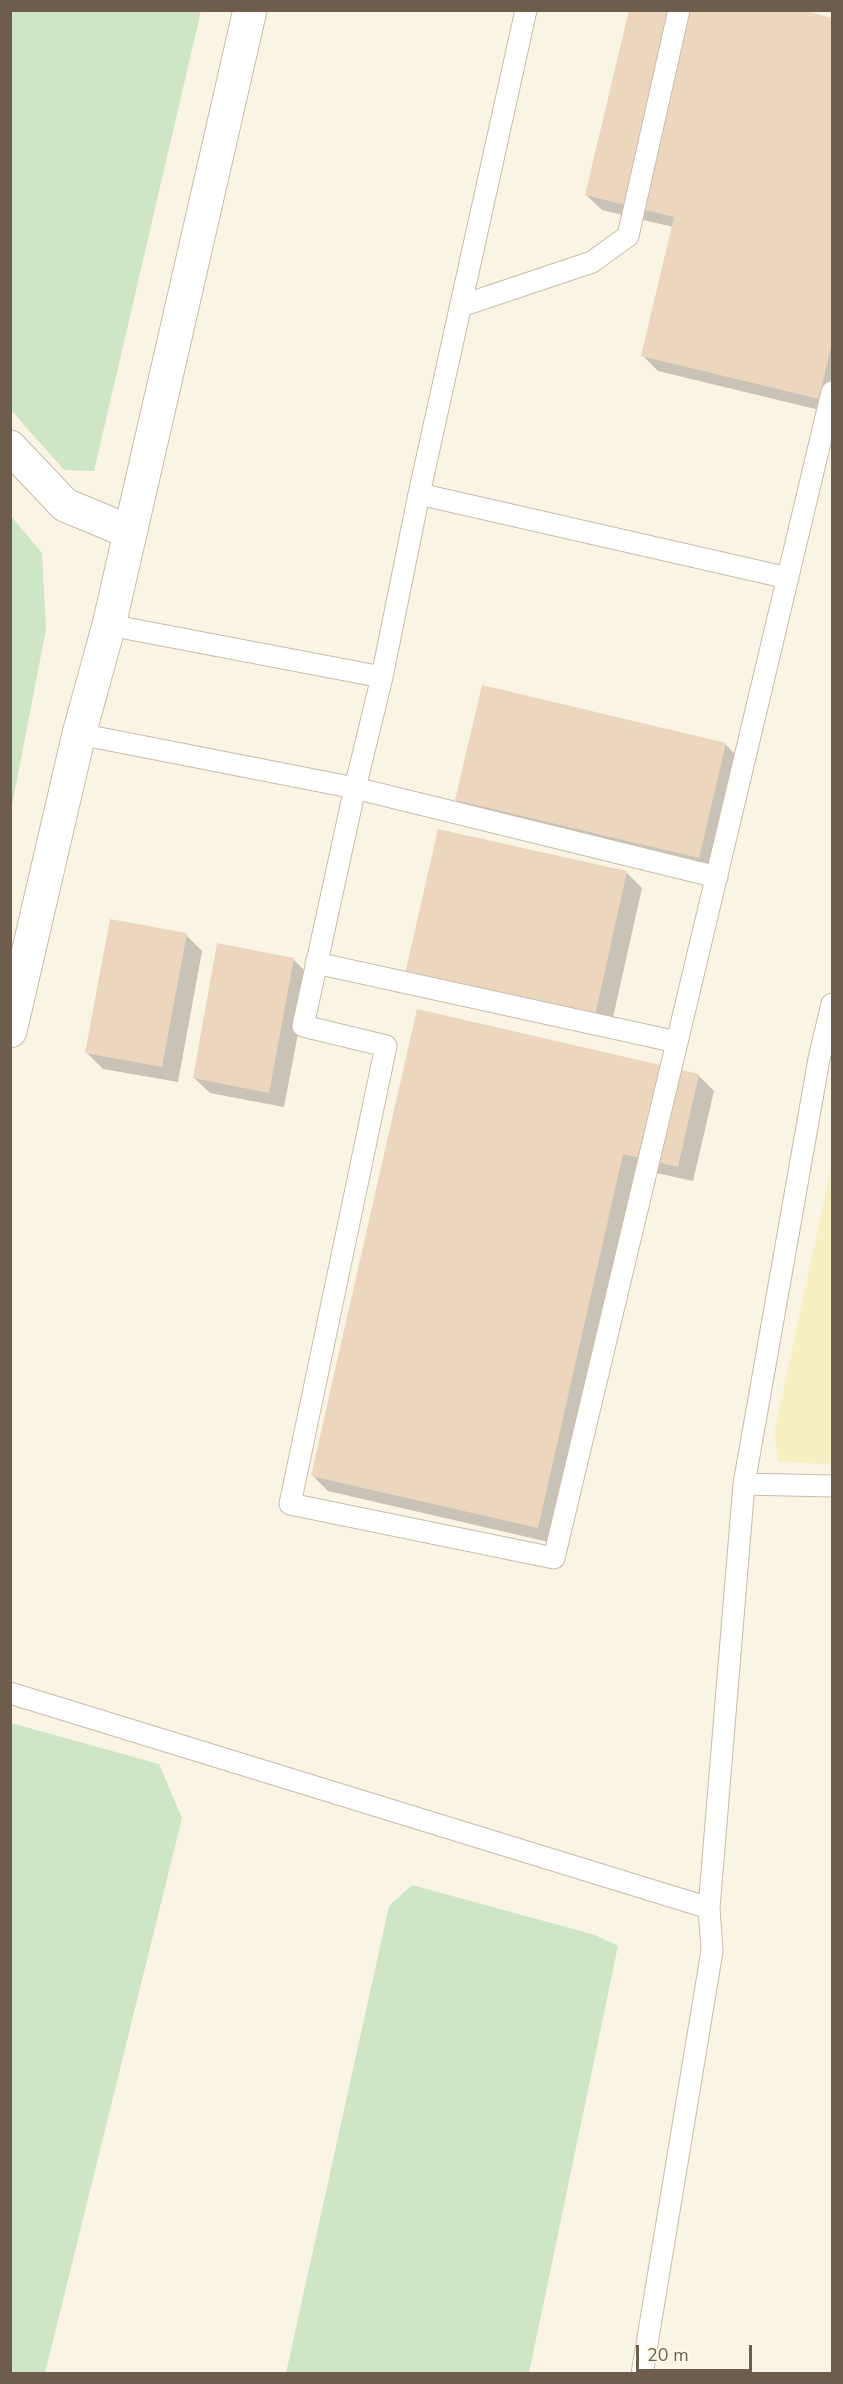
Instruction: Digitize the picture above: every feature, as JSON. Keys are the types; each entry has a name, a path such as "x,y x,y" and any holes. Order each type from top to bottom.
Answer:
{"street":[{"path":"10,1031 79,734 109,625 249,10"},
{"path":"10,447 65,505 130,532"}],"lane":[{"path":"525,10 419,494 382,677 355,788 303,1026 386,1047 290,1504 554,1558 832,392"},
{"path":"461,306 592,262 628,236 679,10"},
{"path":"419,494 788,578"},
{"path":"109,625 382,677"},
{"path":"79,734 355,788 717,877"},
{"path":"316,963 677,1042"},
{"path":"642,2373 712,1951 709,1908 744,1484 819,1059 832,1004"},
{"path":"744,1484 832,1486"},
{"path":"10,1693 709,1908"}],"green space":[{"path":"10,11 201,11 94,471 64,470 11,410"},
{"path":"11,516 42,553 46,629 11,811"},
{"path":"11,1723 159,1764 182,1818 45,2373 11,2373"},
{"path":"412,1885 595,1935 618,1946 529,2373 286,2373 389,1906"}],"sand":[{"path":"832,1164 832,1464 779,1462 774,1434"}],"building":[{"path":"629,10 802,10 832,18 832,342 819,399 641,356 674,217 585,195"},
{"path":"482,685 726,743 699,858 455,800"},
{"path":"438,829 627,871 595,1016 405,974"},
{"path":"110,919 187,933 162,1067 85,1053"},
{"path":"217,943 294,958 269,1093 193,1078"},
{"path":"417,1009 699,1074 678,1167 623,1154 538,1528 311,1476"}]}
